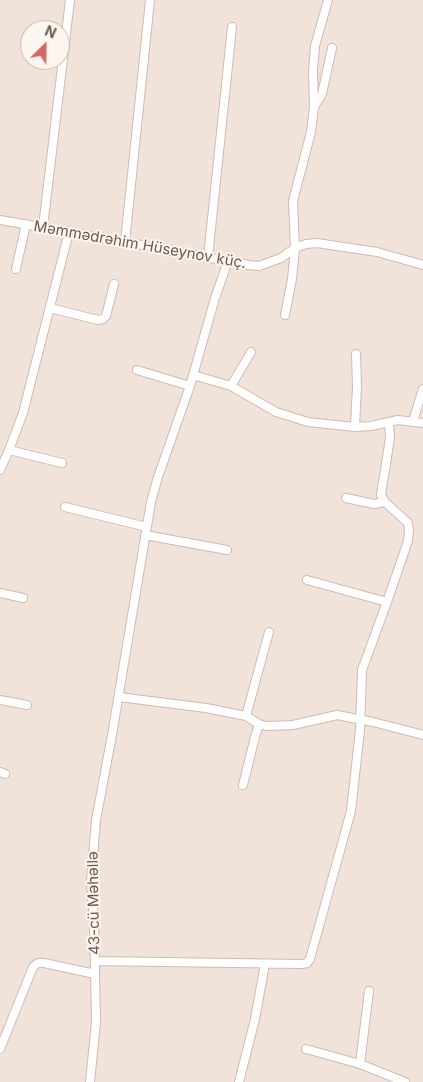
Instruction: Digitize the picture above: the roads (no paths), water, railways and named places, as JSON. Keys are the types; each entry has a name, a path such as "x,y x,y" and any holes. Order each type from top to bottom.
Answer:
{"street":[{"path":"42,227 70,0"},
{"path":"125,242 150,0"},
{"path":"285,316 292,279 295,248 293,201 311,132 314,107 313,71 315,46 328,0"},
{"path":"208,257 232,27"},
{"path":"314,107 322,94 332,48"},
{"name":"Məmmədrəhim Hüseynov küç.","path":"0,220 259,266 280,258 295,248 306,244 331,244 394,256 423,265"},
{"path":"16,269 26,224"},
{"path":"0,470 23,413 69,232"},
{"name":"43-cü Məhəllə","path":"90,1082 96,1022 96,961 91,882 92,848 96,820 119,697 146,531 158,477 194,375 215,298 228,262"},
{"path":"50,308 98,320 103,319 106,316 114,284"},
{"path":"231,386 251,352"},
{"path":"355,426 356,354"},
{"path":"136,370 190,386"},
{"path":"194,375 231,386 276,412 292,418 328,425 371,426 398,420 423,423"},
{"path":"413,421 423,389"},
{"path":"96,961 302,964 307,963 310,959 351,811 360,719 362,670 408,541 410,530 408,523 385,502 381,494 390,438 389,422"},
{"path":"9,450 62,463"},
{"path":"346,498 374,504 385,502"},
{"path":"65,507 146,531 227,550"},
{"path":"307,580 387,602"},
{"path":"0,593 23,598"},
{"path":"246,716 269,632"},
{"path":"119,697 206,708 246,716 259,724 272,727 337,715 423,735"},
{"path":"0,700 27,705"},
{"path":"243,785 259,724"},
{"path":"0,1049 33,967 38,964 44,964 95,974"},
{"path":"239,1082 255,1019 265,964"},
{"path":"360,1064 369,991"},
{"path":"306,1049 360,1064 390,1079 405,1082"}]}
